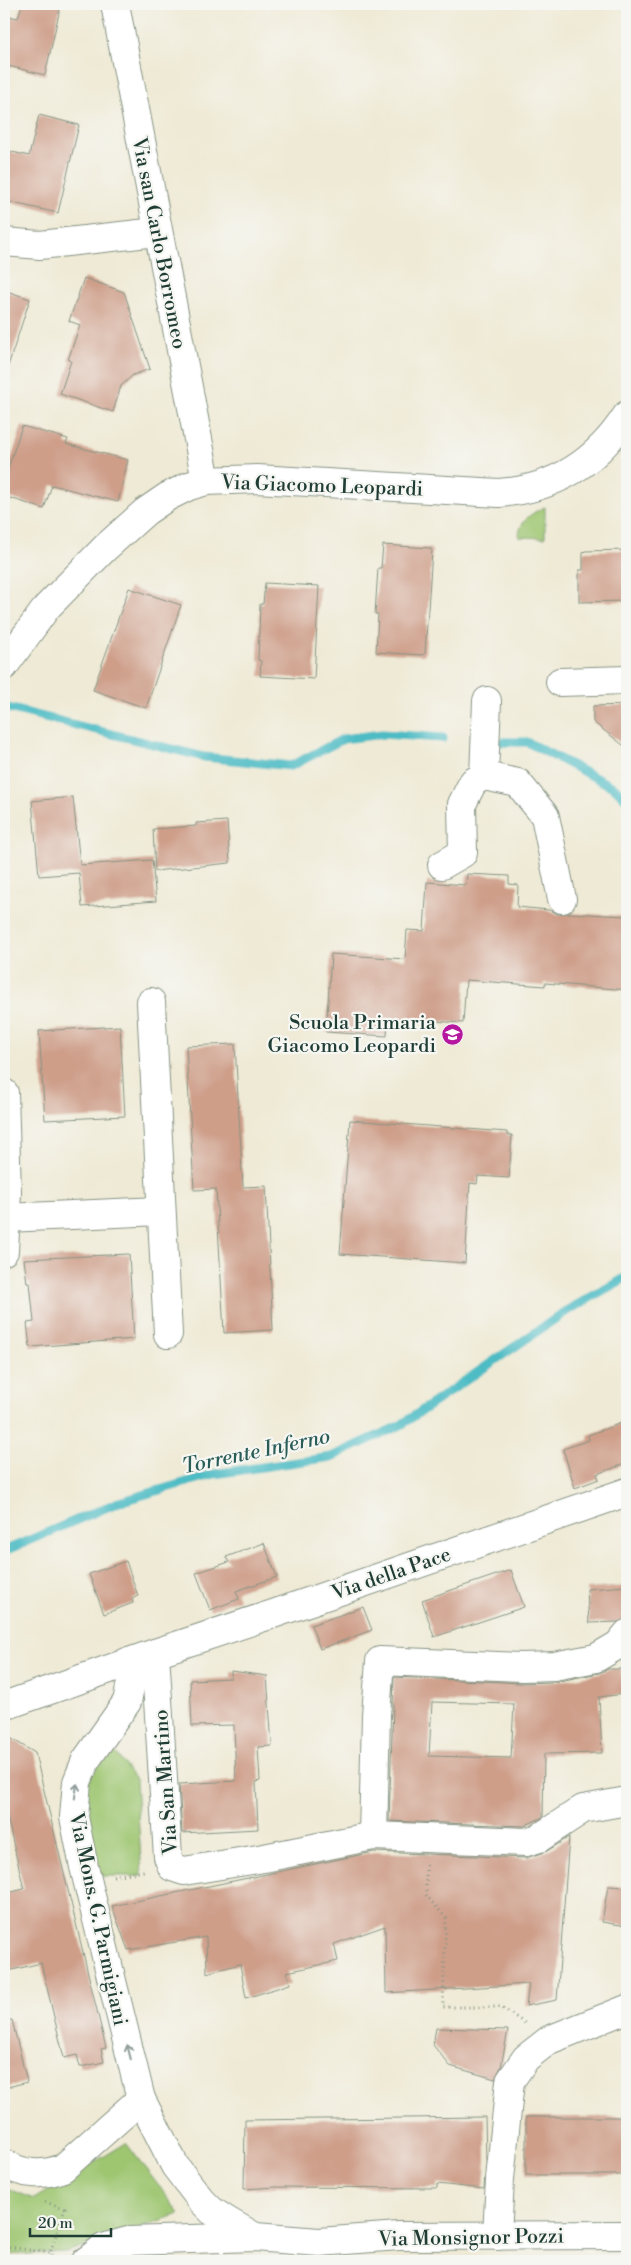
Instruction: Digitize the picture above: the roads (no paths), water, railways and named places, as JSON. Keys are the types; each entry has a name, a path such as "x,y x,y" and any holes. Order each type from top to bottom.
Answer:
{"street":[{"name":"Via san Carlo Borromeo","path":"115,4 206,481"},
{"path":"4,242 40,245 157,232"},
{"name":"Via Giacomo Leopardi","path":"4,666 47,607 105,548 145,512 167,497 206,481 257,479 499,493 514,492 546,483 580,466 606,444 627,415"},
{"path":"560,682 627,680"},
{"path":"484,776 487,701"},
{"path":"442,865 463,852 462,804 473,782 484,776 518,783 545,816 562,899"},
{"path":"151,1002 160,1211 168,1334"},
{"path":"4,1093 6,1218 4,1251"},
{"path":"6,1218 160,1211"},
{"name":"Via della Pace","path":"154,1653 627,1492"},
{"path":"373,1836 376,1714 380,1661 522,1667 554,1666 596,1658 618,1645 627,1634"},
{"path":"4,1706 154,1653"},
{"name":"Via San Martino","path":"154,1653 168,1857 172,1867 184,1871 373,1836 526,1842 539,1838 583,1809 627,1801"},
{"name":"Via Mons. G. Parmigiani","path":"128,1662 131,1682 127,1702 86,1760 75,1791 75,1828 141,2099 175,2166 201,2200 212,2211 255,2237"},
{"path":"497,2236 500,2179 510,2081 526,2058 549,2040 627,2009"},
{"path":"4,2163 19,2171 36,2174 49,2173 63,2168 141,2099"},
{"path":"173,2240 195,2224 201,2200"},
{"name":"Via Monsignor Pozzi","path":"86,2261 94,2253 116,2243 173,2240 255,2237 317,2252 399,2236 627,2235"}],"waterway":[{"path":"4,707 204,757 291,766 343,739 382,734 443,738"},
{"path":"502,742 527,742 615,788 627,800"},
{"name":"Torrente Inferno","path":"4,1551 119,1502 214,1474 331,1457 401,1425 568,1310 627,1277"}],"place":[{"name":"Scuola Primaria Giacomo Leopardi","path":"452,1034"}]}
